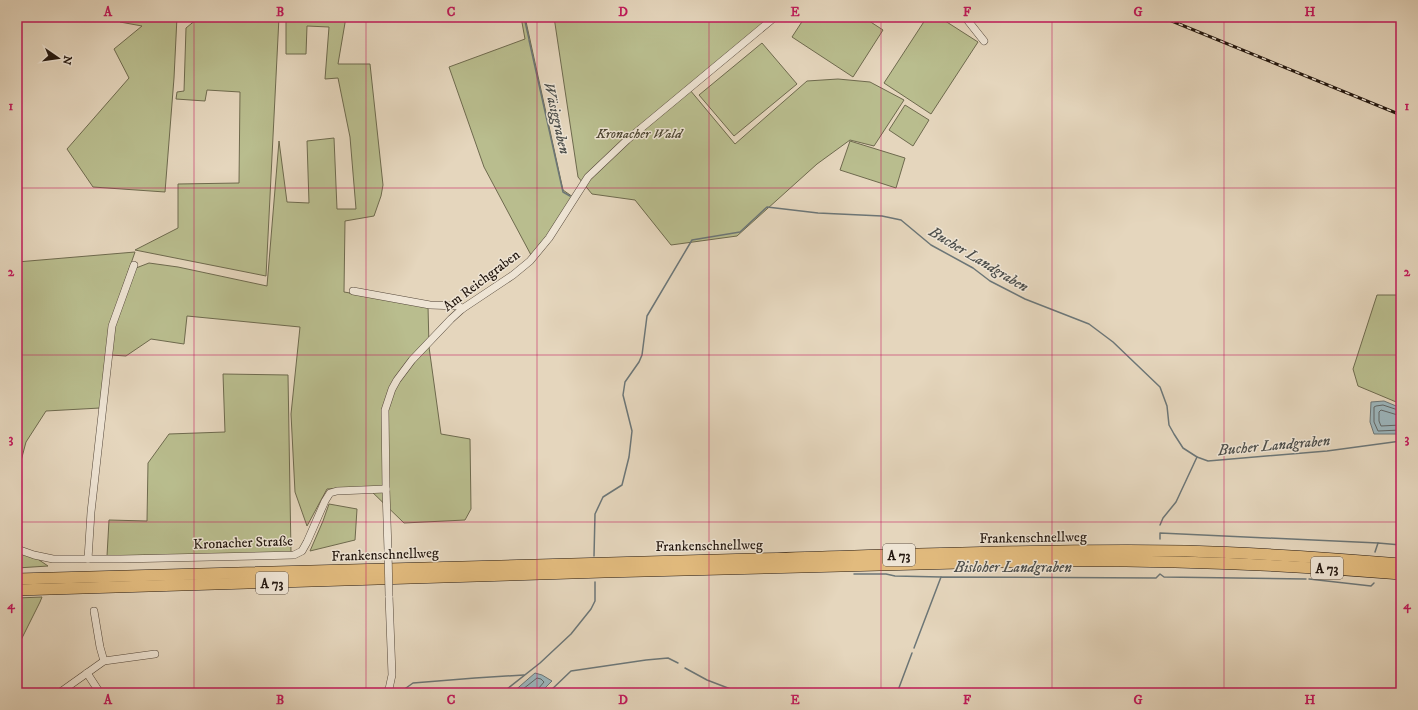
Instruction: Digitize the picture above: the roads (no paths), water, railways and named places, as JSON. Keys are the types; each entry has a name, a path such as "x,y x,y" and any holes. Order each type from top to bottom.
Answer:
{"highway":[{"name":"Frankenschnellweg","path":"17,579 1042,551 1263,554 1401,564"},
{"name":"Frankenschnellweg","path":"17,590 257,584 596,572 1056,561 1254,564 1401,574"}],"street":[{"name":"Am Reichgraben","path":"385,693 389,690 392,675 385,410 392,388 412,360 462,308 513,276 530,261 549,238 588,177 627,140 775,17"},
{"path":"965,17 984,41"},
{"path":"88,559 91,512 112,326 134,265"},
{"path":"353,291 430,305 459,306 462,308"},
{"name":"Kronacher Straße","path":"17,549 52,559 294,555 302,551 330,493 337,491 386,489"},
{"path":"94,611 104,661"},
{"path":"59,693 104,661 155,654"},
{"path":"87,673 100,693"}],"water":[{"path":"1384,401 1401,408 1401,434 1374,434 1370,422 1371,402"},
{"path":"535,673 552,681 540,693 512,693"}],"waterway":[{"name":"Wäsiggraben","path":"524,17 529,39"},
{"name":"Wäsiggraben","path":"529,40 563,192 570,196"},
{"name":"Bucher Landgraben","path":"594,556 595,514 603,497 622,485 629,457 632,431 623,395 625,382 642,355 647,316 692,240 740,232 767,207 818,213 882,216 901,220 931,245 973,268 990,281 1025,299 1089,324 1113,342 1160,387 1167,406 1169,425 1183,448 1197,457 1208,461 1327,451 1401,441"},
{"name":"Bisloher Landgraben","path":"1160,525 1163,518 1176,502 1197,457"},
{"path":"1160,539 1160,533 1378,543"},
{"path":"1375,552 1378,543 1401,545"},
{"path":"854,574 941,577"},
{"name":"Bisloher Landgraben","path":"914,648 941,577 1156,578 1160,574 1164,577 1306,579"},
{"path":"1309,579 1371,586 1374,583"},
{"name":"Bucher Landgraben","path":"502,693 540,663 571,634 591,609 595,601 595,582"},
{"name":"Bisloher Landgraben","path":"897,693 912,653"},
{"name":"Bisloher Landgraben","path":"548,693 571,671 668,658 678,663"},
{"name":"Bisloher Landgraben","path":"685,668 707,680 741,693"},
{"path":"399,693 413,683 524,675"}],"railway":[{"path":"1162,17 1401,115"}],"park label":[{"name":"Kronacher Wald","path":"639,133"}]}
